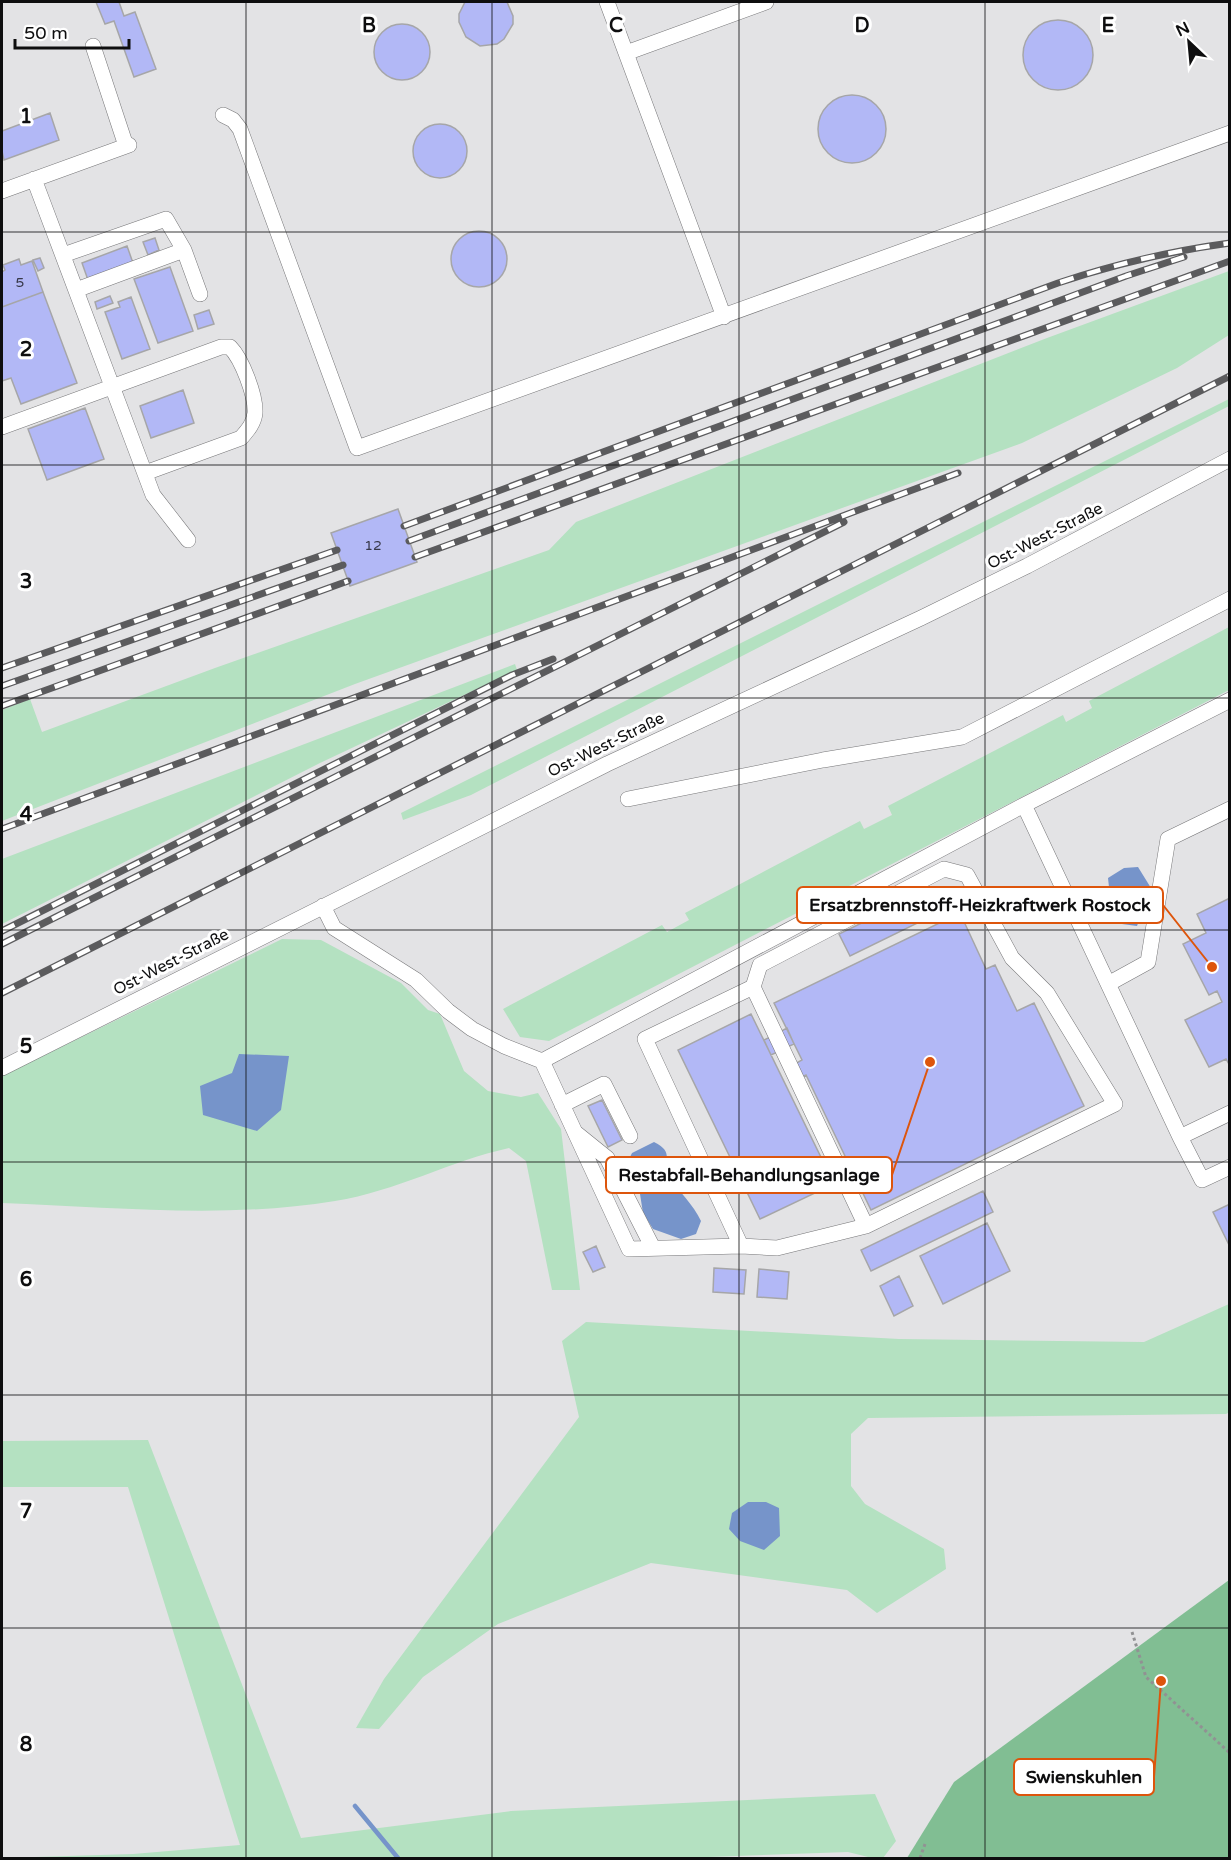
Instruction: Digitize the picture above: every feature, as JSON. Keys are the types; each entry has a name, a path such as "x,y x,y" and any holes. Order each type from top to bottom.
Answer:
{"street":[{"path":"607,2 724,317"},
{"path":"626,53 766,2"},
{"path":"2,191 127,145 93,46"},
{"path":"223,115 233,120 240,129 357,448 1230,133"},
{"path":"34,178 153,495 188,540"},
{"path":"63,255 166,219 184,250 200,294"},
{"path":"76,290 184,250"},
{"path":"2,427 221,347 230,347 237,354 254,398 255,415 251,427 241,438 145,473"},
{"name":"Ost-West-Straße","path":"2,1068 638,749 921,618 1027,566 1230,459"},
{"path":"628,799 823,760 962,737 1230,599"},
{"path":"542,1061 1024,805 1230,700"},
{"path":"1024,805 1202,1180 1230,1167"},
{"path":"1108,984 1148,962 1168,840 1230,809"},
{"path":"323,906 334,928 416,980 448,1011 472,1029 504,1046 542,1061 629,1249 741,1246 777,1248 866,1226 1115,1104 1047,993 1012,958 967,875 944,868 760,965 753,987 866,1226"},
{"path":"741,1246 645,1039 753,987"},
{"path":"562,1105 604,1084 630,1136"},
{"path":"1180,1137 1230,1113"},
{"path":"574,1131 607,1158 653,1248"}],"path":[{"path":"1132,1632 1146,1677 1230,1753"},
{"path":"920,1858 925,1844"}],"green space":[{"path":"1229,271 1229,335 1177,368 1022,443 355,684 2,821 2,710 30,699 42,732 549,550 576,522 1047,338"},
{"path":"1229,399 1229,406 471,795 403,820 401,813"},
{"path":"1229,627 1229,690 549,1041 520,1037 503,1009 662,925 667,932 689,920 685,913 860,821 864,829 892,815 888,806 1063,715 1066,722 1092,708 1089,701"},
{"path":"515,664 517,670 320,763 2,924 2,859"},
{"path":"282,939 321,940 401,983 428,1010 440,1014 464,1071 488,1091 521,1097 538,1093 561,1129 580,1290 552,1290 526,1161 509,1148 358,1196 294,1206 211,1211 2,1203 2,1076"},
{"path":"1229,1304 1230,1412 1226,1414 868,1418 851,1434 851,1486 865,1504 944,1549 946,1569 877,1613 847,1590 651,1563 498,1624 423,1677 379,1729 356,1728 384,1679 579,1417 562,1341 586,1322 899,1339 1144,1342"},
{"path":"148,1440 301,1838 511,1811 875,1794 896,1841 883,1858 872,1858 848,1852 681,1858 2,1858 133,1854 240,1845 128,1487 2,1487 2,1441"},
{"path":"1229,1580 1229,1858 907,1858 954,1782"}],"water":[{"path":"1138,867 1151,888 1137,926 1122,924 1110,896 1108,878 1124,868"},
{"path":"239,1054 289,1056 281,1110 257,1131 203,1115 200,1086 232,1073"},
{"path":"654,1142 665,1150 667,1173 701,1221 696,1234 681,1239 653,1229 643,1213 640,1194 631,1181 626,1165 632,1153"},
{"path":"748,1502 766,1502 779,1508 780,1536 764,1550 740,1541 729,1529 732,1513"}],"building":[{"path":"96,2 119,2 124,16 135,12 156,69 134,77 114,21 105,24"},
{"path":"465,2 507,2 513,16 513,24 504,39 497,44 480,46 466,37 459,22 459,14"},
{"path":"1058,20 1071,23 1083,30 1090,42 1093,55 1090,68 1083,80 1071,87 1058,90 1045,87 1033,80 1026,68 1023,55 1026,42 1033,30 1045,23"},
{"path":"402,24 413,26 422,32 428,41 430,52 428,63 422,72 413,78 402,80 391,78 382,72 376,63 374,52 376,41 382,32 391,26"},
{"path":"845,95 859,95 871,100 881,110 886,129 881,148 871,158 859,163 845,163 833,158 823,148 818,136 818,122 823,110 833,100"},
{"path":"50,113 59,140 4,160 2,131"},
{"path":"440,124 450,126 459,132 465,141 467,151 465,161 459,170 450,176 440,178 430,176 421,170 415,161 413,151 415,141 421,132 430,126"},
{"path":"473,231 485,231 495,235 503,243 507,259 503,275 495,283 485,287 473,287 463,283 455,275 451,265 451,253 455,243 463,235"},
{"path":"155,238 159,250 148,255 143,242"},
{"path":"127,246 133,263 88,280 82,263"},
{"path":"40,258 44,268 38,271 33,260"},
{"path":"19,259 21,265 32,261 43,292 2,307 2,272 5,270 3,265"},
{"path":"170,267 193,331 158,343 134,279"},
{"path":"43,292 77,383 21,404 11,378 2,381 2,307"},
{"path":"110,296 113,303 97,309 95,302"},
{"path":"131,297 150,349 122,359 105,312 120,307 118,302"},
{"path":"209,310 214,324 198,329 194,315"},
{"path":"183,390 194,423 151,438 140,406"},
{"path":"85,408 104,459 47,480 28,429"},
{"path":"398,509 417,562 350,586 331,533"},
{"path":"927,891 938,913 850,956 839,934"},
{"path":"1230,898 1230,1066 1226,1059 1209,1067 1185,1020 1222,1002 1217,991 1209,995 1183,944 1206,933 1197,914"},
{"path":"960,913 986,969 995,965 1017,1011 1034,1003 1084,1106 871,1210 806,1075 800,1078 793,1065 802,1060 774,1003"},
{"path":"751,1014 834,1184 760,1219 678,1050"},
{"path":"787,1028 794,1044 771,1055 764,1040"},
{"path":"602,1100 622,1140 608,1147 588,1106"},
{"path":"983,1191 993,1212 871,1271 861,1250"},
{"path":"1230,1204 1230,1247 1213,1212"},
{"path":"987,1223 1010,1271 943,1304 920,1256"},
{"path":"596,1246 605,1267 593,1272 583,1252"},
{"path":"714,1268 746,1270 744,1294 713,1292"},
{"path":"759,1269 789,1272 787,1299 757,1297"},
{"path":"899,1276 913,1306 894,1316 880,1286"}],"waterway":[{"path":"355,1806 398,1858"}],"railway":[{"path":"404,526 1058,283 1143,259 1230,243"},
{"path":"409,541 1126,276 1184,257"},
{"path":"415,557 1230,261"},
{"path":"2,993 1230,376"},
{"path":"2,829 958,473"},
{"path":"2,944 844,522"},
{"path":"2,668 337,550"},
{"path":"2,686 343,565"},
{"path":"2,706 348,581"},
{"path":"2,931 512,675 553,659"}],"place":[{"name":"Ersatzbrennstoff-Heizkraftwerk Rostock","path":"1212,967"},
{"name":"Restabfall-Behandlungsanlage","path":"930,1062"},
{"name":"Swienskuhlen","path":"1161,1681"}]}
